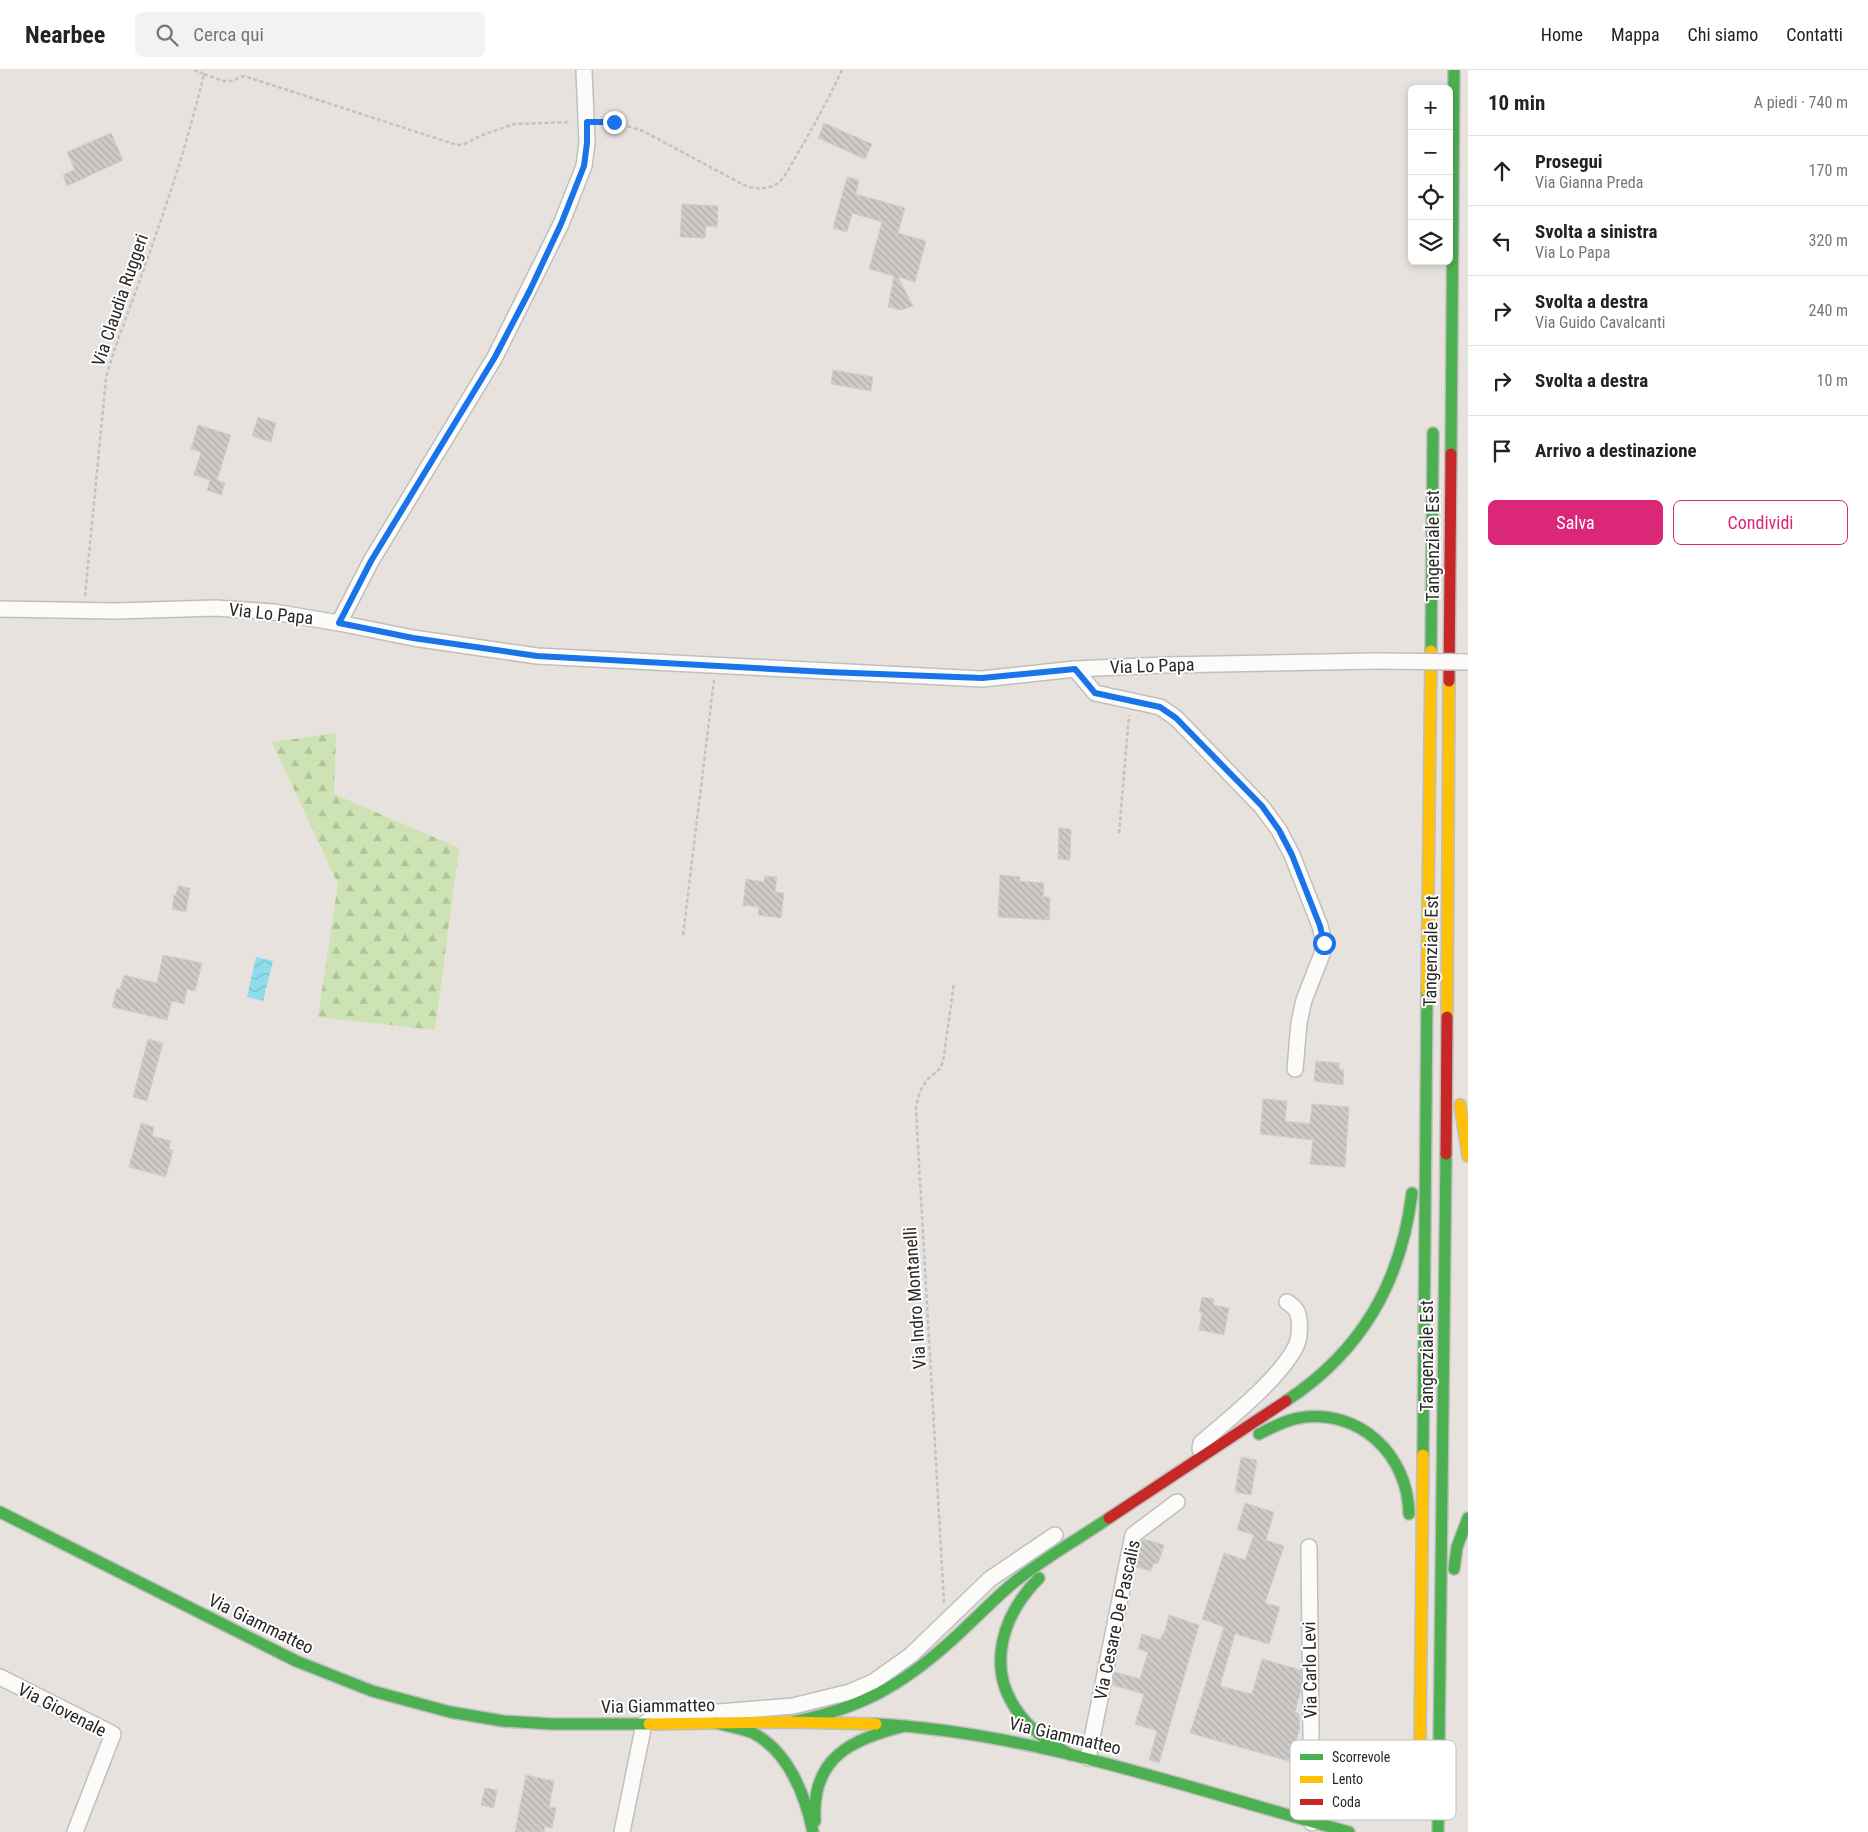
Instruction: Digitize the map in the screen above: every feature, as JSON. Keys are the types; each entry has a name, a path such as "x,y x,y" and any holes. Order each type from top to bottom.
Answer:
{"main road":[{"name":"Tangenziale Est","path":"1439,1740 1449,902 1454,70"},
{"name":"Tangenziale Est","path":"1420,1740 1433,418"},
{"path":"1449,902 1457,931 1458,1026"},
{"path":"1414,1162 1419,1093 1427,1079"},
{"path":"1460,1090 1464,1136 1468,1156"},
{"path":"1074,1555 1201,1464 1328,1369 1360,1332 1382,1296 1398,1255 1408,1221 1413,1181"},
{"path":"1245,1442 1268,1429 1298,1418 1318,1417 1351,1424 1360,1428 1390,1454 1404,1479 1408,1495 1410,1529"},
{"path":"792,1722 858,1706 893,1687 932,1657 1001,1592 1019,1578 1201,1464"},
{"name":"Via Giammatteo","path":"0,1512 296,1661 337,1679 380,1694 464,1714 542,1723 792,1722 905,1726 974,1734 1088,1758 1290,1816"},
{"path":"1454,1577 1457,1547 1468,1518"},
{"path":"1411,1547 1413,1612 1421,1631"},
{"path":"1049,1571 1026,1589 1016,1603 1003,1633 1002,1671 1008,1694 1020,1716 1052,1745 1071,1754"},
{"path":"1440,1694 1447,1678 1452,1595"},
{"path":"716,1723 755,1734 781,1757 789,1767 802,1792 814,1832"},
{"path":"814,1832 816,1802 823,1773 829,1763 839,1753 859,1739 905,1726"},
{"name":"Via Giammatteo","path":"1305,1820 1349,1832"}],"street":[{"path":"339,623 371,561 495,357 530,290 561,224 584,166 587,122 584,70"},
{"name":"Via Lo Papa","path":"0,609 116,611 215,608 274,612 413,638 537,656 982,678 1075,669 1164,665 1377,661 1468,662"},
{"path":"1075,669 1095,693 1160,707 1176,718 1262,806 1279,830 1292,855 1320,926 1324,943 1322,954 1304,1000 1299,1023 1295,1069"},
{"path":"1201,1464 1201,1443 1265,1386 1286,1361 1297,1343 1299,1324 1296,1310 1287,1302"},
{"name":"Via Cesare De Pascalis","path":"1088,1758 1133,1535 1177,1502"},
{"path":"622,1832 644,1724 658,1713 719,1712 793,1706 850,1692 873,1682 911,1655 990,1579 1055,1535"},
{"name":"Via Carlo Levi","path":"1309,1548 1311,1740"},
{"name":"Via Giovenale","path":"0,1677 113,1734 74,1832"}],"path":[{"path":"194,70 223,81 230,81 244,76 457,144 464,144 514,124 614,122 643,131 753,189 767,188 779,183 827,101 842,70"},
{"name":"Via Claudia Ruggeri","path":"83,610 106,378 178,168 204,74"},
{"path":"683,935 716,666"},
{"path":"1120,833 1129,714 1126,699"},
{"name":"Via Indro Montanelli","path":"945,1622 916,1110 921,1089 929,1078 940,1069 943,1062 954,983"}],"green space":[{"path":"336,733 334,794 459,848 435,1030 318,1017 338,884 272,742"}],"water":[{"path":"256,957 273,961 263,1001 247,997"}],"building":[{"path":"824,123 872,144 865,159 818,138"},
{"path":"111,133 123,160 67,186 63,175 74,170 78,177 67,152"},
{"path":"847,177 859,180 856,194 905,208 898,233 926,241 915,282 898,277 913,306 901,310 888,307 894,276 869,269 882,222 852,213 847,232 833,228"},
{"path":"682,204 718,206 717,227 706,226 705,238 680,237"},
{"path":"833,370 873,377 871,391 831,384"},
{"path":"258,417 276,423 271,442 252,436"},
{"path":"198,425 231,435 217,480 225,483 221,495 207,490 210,480 194,475 201,452 191,449"},
{"path":"1059,828 1071,829 1070,860 1058,859"},
{"path":"1000,875 1020,877 1019,881 1044,883 1043,897 1050,897 1049,920 998,917"},
{"path":"765,876 777,877 775,892 784,893 781,918 758,915 759,907 743,905 746,879 764,882"},
{"path":"178,886 190,888 186,912 172,909 174,895 176,896"},
{"path":"163,955 202,963 195,991 187,989 184,1004 172,1001 167,1020 112,1007 117,988 120,989 124,975 157,983"},
{"path":"148,1039 163,1043 147,1101 133,1097"},
{"path":"1316,1061 1339,1063 1339,1069 1344,1070 1343,1085 1314,1081"},
{"path":"1263,1099 1287,1101 1285,1121 1310,1124 1312,1104 1349,1107 1345,1167 1310,1164 1313,1140 1260,1134"},
{"path":"141,1123 154,1127 152,1136 171,1141 169,1149 173,1150 166,1177 129,1167"},
{"path":"1202,1297 1214,1299 1213,1305 1229,1308 1224,1335 1199,1330 1202,1313 1199,1312"},
{"path":"1241,1457 1257,1460 1251,1495 1235,1492"},
{"path":"1245,1503 1274,1512 1266,1540 1284,1546 1265,1603 1280,1607 1269,1644 1235,1634 1220,1686 1252,1694 1262,1659 1301,1670 1301,1690 1295,1712 1299,1714 1300,1728 1296,1740 1290,1740 1290,1761 1190,1733 1224,1627 1202,1619 1224,1553 1245,1560 1254,1535 1237,1530"},
{"path":"1144,1539 1164,1545 1158,1564 1154,1563 1151,1571 1136,1567 1141,1542"},
{"path":"1169,1615 1199,1625 1159,1763 1149,1760 1157,1731 1135,1724 1144,1694 1112,1685 1115,1672 1140,1679 1148,1652 1138,1649 1142,1634 1160,1640 1162,1634 1164,1634"},
{"path":"526,1775 554,1781 549,1807 556,1808 552,1828 545,1826 544,1832 515,1832"},
{"path":"485,1788 497,1790 494,1808 481,1805"}],"traffic: fast":[{"path":"1451,454 1454,70"},
{"path":"1431,651 1433,433"},
{"path":"1423,1455 1427,991"},
{"path":"1439,1740 1446,1154"},
{"path":"1286,1401 1313,1381 1336,1360 1356,1337 1373,1312 1387,1285 1398,1256 1407,1225 1412,1193"},
{"path":"1259,1434 1283,1422 1299,1418 1321,1417 1341,1420 1360,1428 1376,1440 1390,1455 1400,1472 1406,1492 1409,1514"},
{"path":"0,1512 296,1661 372,1691 450,1712 503,1721 552,1724 649,1724"},
{"path":"792,1722 816,1717 859,1703 896,1683 933,1657 1023,1575 1109,1518"},
{"path":"1454,1569 1457,1547 1468,1518"},
{"path":"1039,1578 1026,1592 1008,1624 1001,1659 1002,1677 1008,1695 1023,1719 1042,1736 1071,1755"},
{"path":"716,1723 753,1733 766,1741 776,1751 786,1763 800,1789 813,1832"},
{"path":"876,1724 937,1730 997,1739 1056,1751 1290,1816"},
{"path":"815,1821 816,1799 820,1781 828,1766 839,1754 868,1737 905,1726"},
{"path":"1305,1820 1349,1832"},
{"path":"1438,1820 1438,1832"}],"traffic: slow":[{"path":"1427,991 1431,651"},
{"path":"1447,1017 1449,681"},
{"path":"1460,1105 1468,1156"},
{"path":"1420,1740 1423,1455"},
{"path":"649,1724 787,1722 876,1724"}],"traffic: jam":[{"path":"1449,681 1451,454"},
{"path":"1446,1154 1447,1017"},
{"path":"1109,1518 1286,1401"}],"route":[{"path":"614,122 587,122 584,166 561,224 530,290 495,357 371,561 339,623 413,638 537,656 827,672 982,678 1075,669 1095,693 1160,707 1176,718 1262,806 1279,830 1292,855 1320,926 1324,943"}]}
